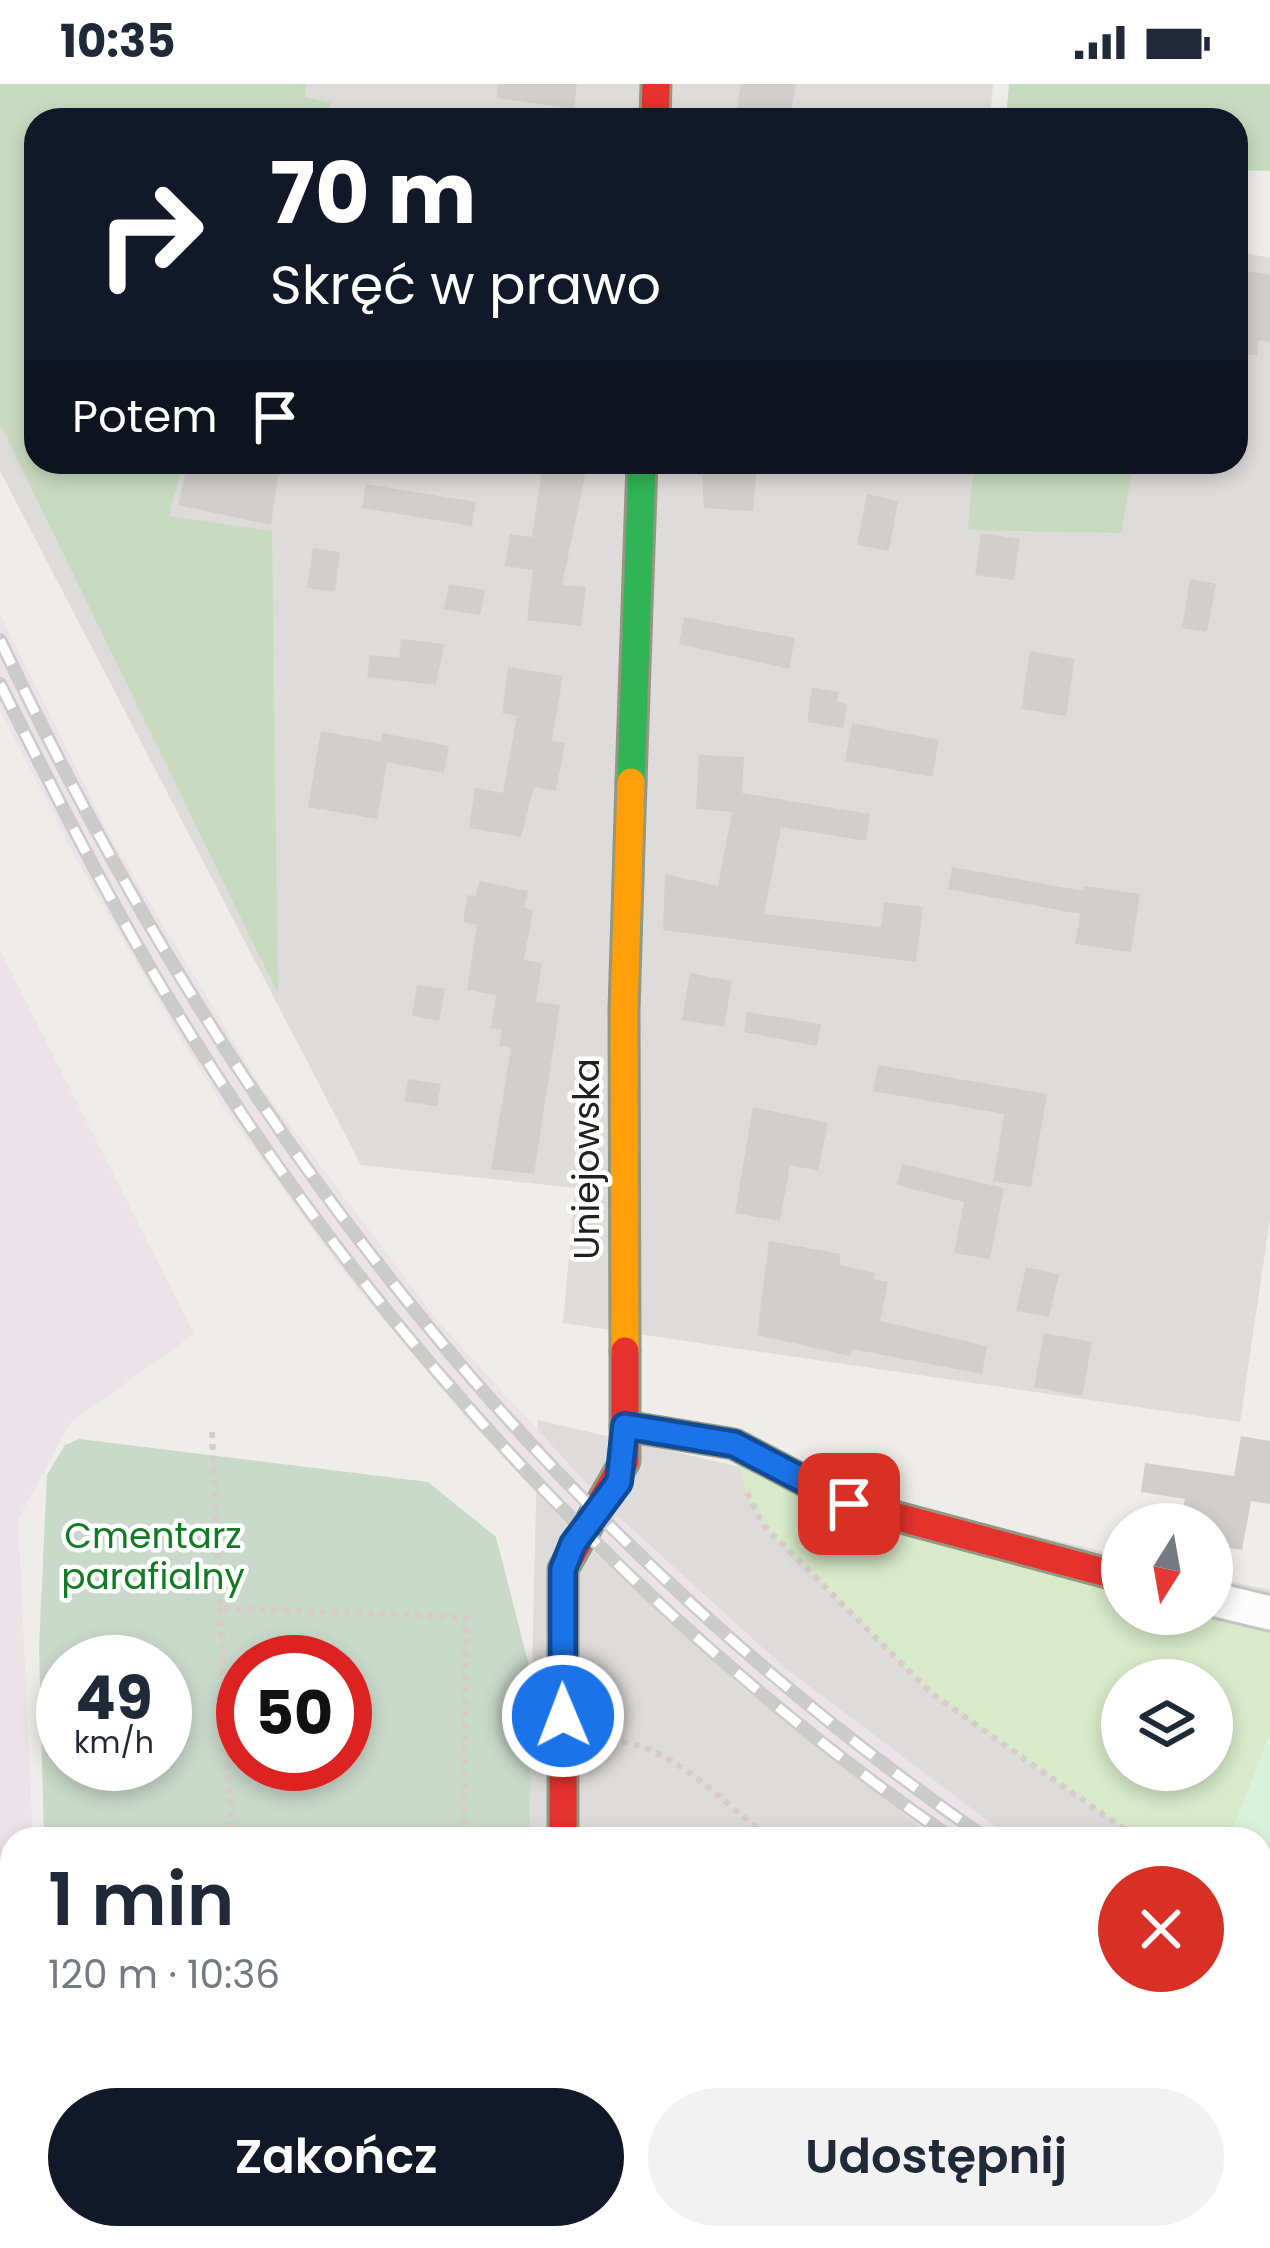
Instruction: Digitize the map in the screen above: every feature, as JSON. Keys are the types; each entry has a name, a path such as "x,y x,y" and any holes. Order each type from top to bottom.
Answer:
{"main road":[{"name":"Uniejowska","path":"549,1827 563,1569 573,1544 619,1482 625,1426 624,1010 642,474"},
{"path":"625,1426 734,1444 849,1504 1101,1571"}],"street":[{"path":"1233,1604 1270,1612"}],"path":[{"path":"212,1432 231,1827"},
{"path":"734,1444 745,1490 764,1526 931,1693 1121,1827"},
{"path":"220,1608 466,1617 464,1827"},
{"path":"598,1739 641,1742 674,1760 755,1827"}],"shaded area":[{"path":"0,84 993,84 991,108 24,108 24,474 1248,474 1248,253 1270,258 1270,1218 1240,1422 563,1323 575,1188 361,1165 0,471"},
{"path":"0,614 112,840 261,1087 437,1320 601,1499 571,1529 466,1418 341,1269 226,1111 174,1028 76,859 0,709"},
{"path":"0,950 194,1334 70,1423 18,1519 32,1827 0,1827"},
{"path":"538,1420 1101,1551 1101,1635 1233,1635 1233,1582 1270,1590 1270,1827 528,1827"},
{"path":"618,1516 785,1668 996,1827 921,1827 745,1690 587,1546"}],"green space":[{"path":"0,84 307,84 305,97 331,103 330,108 24,108 24,473 0,424"},
{"path":"1009,84 1270,84 1270,171 1248,170 1248,108 1007,108"},
{"path":"24,474 180,474 169,516 272,531 278,994"},
{"path":"973,474 1132,474 1121,533 968,530"},
{"name":"Cmentarz parafialny","path":"79,1439 428,1482 496,1537 533,1681 529,1827 44,1827 43,1791 192,1791 192,1635 40,1635 47,1475 65,1445"},
{"path":"734,1444 1101,1570 1101,1635 1233,1635 1233,1613 1270,1613 1270,1732 1234,1827 1121,1827 931,1693 764,1526 745,1490"},
{"path":"1270,1732 1270,1827 1234,1827"}],"building":[{"path":"498,84 577,84 574,108 497,98"},
{"path":"741,84 796,84 791,108 737,108"},
{"path":"1248,271 1270,275 1270,342 1259,340 1257,356 1248,354"},
{"path":"185,474 278,474 271,525 178,505"},
{"path":"541,474 585,474 562,585 586,587 581,626 527,620 533,570 505,566 510,534 532,537"},
{"path":"702,474 756,474 753,511 704,508"},
{"path":"366,484 476,502 472,526 362,508"},
{"path":"867,494 898,501 889,551 857,545"},
{"path":"981,533 1020,539 1014,580 975,575"},
{"path":"313,548 340,552 335,592 307,588"},
{"path":"1190,579 1216,584 1207,632 1182,628"},
{"path":"449,584 485,590 480,615 444,609"},
{"path":"684,617 795,638 789,669 679,644"},
{"path":"401,639 444,644 436,685 367,677 370,655 399,658"},
{"path":"1030,651 1075,659 1066,716 1021,709"},
{"path":"508,667 563,676 552,741 565,743 556,791 534,787 521,837 469,828 475,788 503,793 517,716 502,713"},
{"path":"812,687 839,692 837,702 847,704 843,728 807,722"},
{"path":"852,723 939,740 932,777 845,761"},
{"path":"321,731 381,742 382,733 449,746 444,773 387,762 377,819 308,807"},
{"path":"699,755 744,757 742,793 870,814 866,841 781,827 764,914 881,927 884,902 923,907 916,962 663,930 665,874 718,886 732,812 696,809"},
{"path":"952,867 1083,891 1084,886 1140,894 1131,952 1075,944 1080,914 948,889"},
{"path":"479,881 528,891 524,908 533,910 524,960 542,963 536,1002 560,1005 534,1174 491,1169 511,1048 499,1046 502,1030 491,1028 496,995 467,990 477,925 463,922 468,895 476,896"},
{"path":"690,973 732,981 724,1027 682,1020"},
{"path":"417,985 445,989 439,1021 412,1016"},
{"path":"747,1012 821,1024 817,1046 744,1032"},
{"path":"878,1065 1047,1094 1031,1187 993,1181 1004,1114 873,1091"},
{"path":"408,1079 441,1084 437,1106 404,1101"},
{"path":"753,1107 828,1123 818,1171 790,1165 780,1221 735,1213"},
{"path":"902,1164 1004,1188 990,1259 954,1253 964,1202 897,1185"},
{"path":"769,1241 841,1254 839,1265 875,1273 873,1279 888,1282 880,1321 987,1346 982,1374 852,1349 851,1356 757,1335"},
{"path":"1026,1267 1059,1274 1049,1317 1016,1311"},
{"path":"1044,1333 1092,1342 1082,1396 1034,1387"},
{"path":"1241,1436 1270,1441 1270,1504 1251,1501 1242,1550 1233,1548 1233,1503 1184,1503 1185,1499 1141,1492 1145,1463 1234,1476"}],"railway":[{"path":"0,640 91,820 189,991 296,1153 412,1307 539,1452 676,1590 825,1718 971,1827"},
{"path":"0,684 109,896 181,1019 341,1252 430,1363 524,1469 624,1570 729,1666 839,1756 937,1827"}],"traffic: fast":[{"path":"631,782 642,474"}],"traffic: slow":[{"path":"625,1351 624,1010 631,782"}],"traffic: jam":[{"path":"655,108 656,84"},
{"path":"563,1827 563,1569 625,1461 625,1351"},
{"path":"625,1426 734,1444 849,1504 1101,1571"}],"route":[{"path":"563,1716 563,1569 573,1544 619,1482 625,1461 625,1426 734,1444 849,1504"}]}
